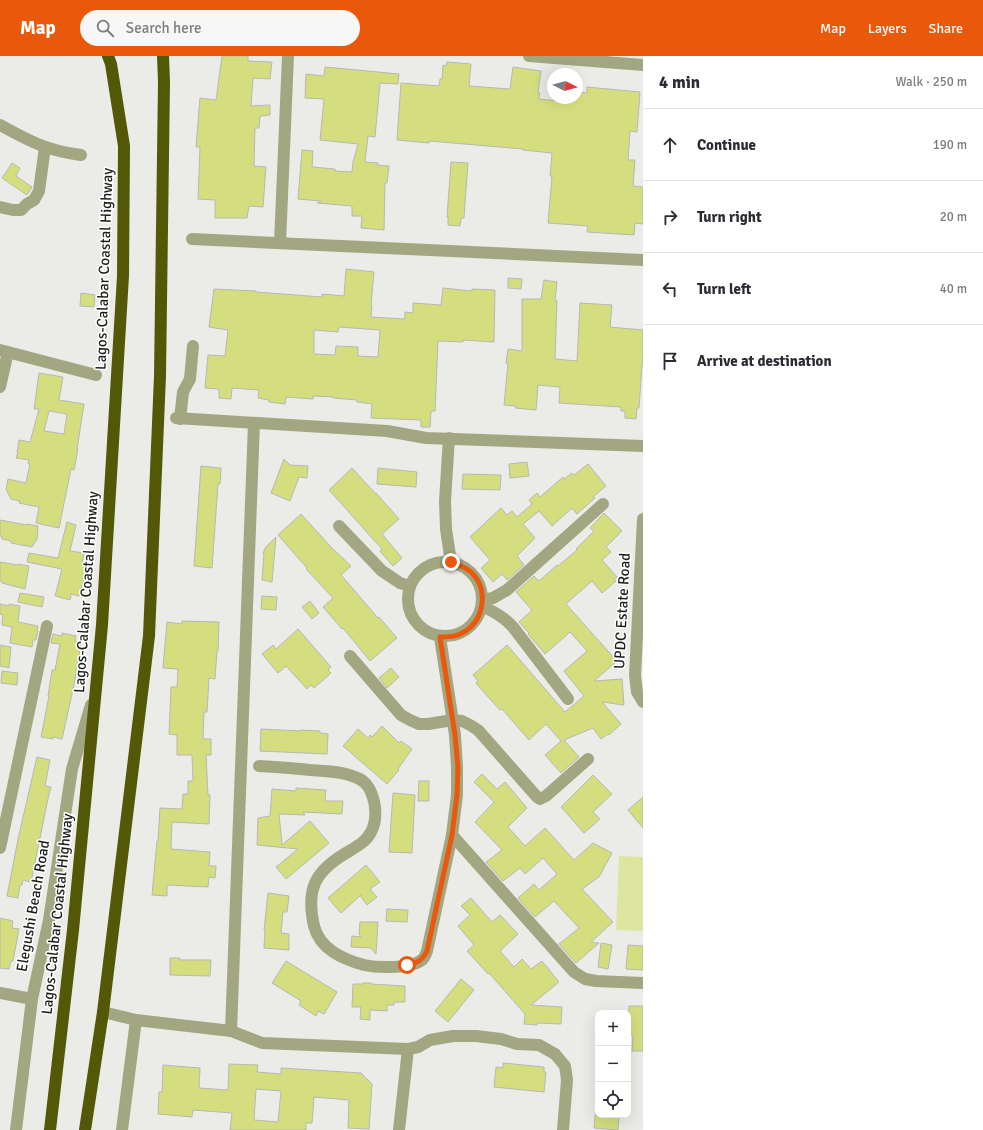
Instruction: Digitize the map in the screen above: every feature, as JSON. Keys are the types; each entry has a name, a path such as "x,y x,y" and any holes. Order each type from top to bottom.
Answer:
{"highway":[{"name":"Lagos-Calabar Coastal Highway","path":"50,1130 73,930 102,625 123,276 124,146 111,64 108,56"},
{"path":"85,1130 102,1012 149,636 160,376 164,82 163,56"}],"street":[{"path":"280,243 288,56"},
{"path":"529,56 626,60 643,65"},
{"path":"0,125 45,148 64,153 81,155"},
{"path":"0,207 21,210 34,200 39,191 45,148"},
{"path":"192,239 643,260"},
{"path":"193,346 190,379 183,392 178,419 387,432 426,438 643,446"},
{"path":"0,387 4,351 96,374"},
{"path":"231,1031 254,423"},
{"path":"449,438 445,501 446,529 451,562"},
{"path":"482,603 507,590 603,504"},
{"name":"UPDC Estate Road","path":"643,519 635,675 638,692 643,702"},
{"path":"339,526 382,571 396,580 410,586"},
{"path":"438,562 451,562 463,566 473,574 481,587 481,612 474,624 464,632 453,636 440,637 428,633 418,625 410,612 408,599 410,586 417,574 426,567 438,562"},
{"path":"482,603 505,619 513,627 568,699"},
{"path":"0,848 47,626"},
{"path":"259,766 345,774 354,776 368,787 373,797 375,821 366,840 325,868 317,880 312,890 310,904 316,932 324,944 334,953 349,961 366,965 396,967 417,962 423,958 427,951 452,835 457,795 458,767 453,720 440,637"},
{"path":"350,656 401,715 419,724 453,720 462,721 478,730 540,799 546,796 588,759"},
{"name":"Elegushi Beach Road","path":"16,1130 32,999 49,920 72,769 95,691"},
{"path":"452,835 574,972 585,979 596,981 643,982"},
{"path":"0,993 32,999"},
{"path":"102,1012 136,1020 231,1031 262,1043 408,1049 418,1047 430,1040 453,1036 476,1036 501,1039 517,1044 539,1045 555,1054 564,1066 568,1080 563,1130"},
{"path":"122,1130 136,1020"},
{"path":"399,1130 408,1049"}],"green space":[{"path":"619,856 643,857 643,931 616,930"}],"building":[{"path":"222,56 248,56 248,61 272,62 270,79 253,78 251,106 270,105 270,115 260,116 259,128 255,128 254,166 266,167 263,207 249,206 247,218 215,218 215,200 198,199 200,147 196,147 200,98 216,100"},
{"path":"447,62 471,64 469,86 510,89 513,67 541,71 538,93 540,93 539,99 547,100 547,104 583,104 583,93 587,93 587,87 640,92 637,132 630,131 628,160 635,160 633,186 643,187 643,224 635,223 634,235 587,232 588,226 548,223 552,176 550,176 552,153 429,141 429,143 397,140 401,83 439,86 440,79 442,79 443,65 446,66"},
{"path":"325,67 399,74 398,84 380,83 375,137 368,136 365,162 389,166 387,183 385,183 384,230 361,228 362,216 352,216 352,206 317,203 321,201 298,199 302,150 313,151 312,167 352,172 358,144 320,140 324,99 305,98 306,74 324,76"},
{"path":"451,162 468,163 464,218 461,218 460,226 448,225 447,217"},
{"path":"12,163 20,168 16,176 32,187 27,195 2,178"},
{"path":"346,269 374,272 371,317 405,319 405,312 413,313 413,303 441,305 443,288 472,291 472,289 495,290 494,342 463,340 463,342 438,341 435,411 431,411 430,427 421,427 421,420 371,418 372,404 357,402 357,400 313,396 313,399 286,397 285,404 269,402 269,400 258,398 259,390 232,388 231,399 219,398 219,389 205,388 208,355 225,356 228,330 209,327 214,289 322,297 322,294 344,296","holes":["339,327 380,330 378,357 358,356 358,347 336,346 335,355 314,354 314,330 338,332"]},
{"path":"508,278 522,279 521,289 508,288"},
{"path":"544,280 557,282 555,300 557,301 555,359 577,361 580,303 612,305 610,327 643,330 639,408 637,408 636,419 625,418 625,411 621,411 621,407 559,403 560,387 538,385 536,410 515,408 516,406 504,405 508,349 522,351 522,299 541,299"},
{"path":"81,293 95,295 94,307 80,306"},
{"path":"39,373 63,377 59,400 84,404 74,470 71,469 59,528 36,523 39,507 19,503 20,501 11,499 6,489 8,479 26,483 30,464 28,464 29,460 16,458 19,440 30,442 39,409 34,409","holes":["49,411 67,414 64,434 44,431"]},
{"path":"284,459 290,465 308,466 307,478 299,477 290,501 271,493"},
{"path":"527,462 529,476 510,478 509,464"},
{"path":"588,464 606,486 577,514 572,508 552,526 539,511 523,524 535,538 517,556 524,565 507,580 502,574 493,582 481,568 490,560 470,537 501,508 507,515 512,511 517,517 532,504 529,500 537,493 540,497 563,477 564,479 572,473 574,475"},
{"path":"201,466 221,468 220,484 218,484 212,568 194,566"},
{"path":"352,468 399,519 382,534 402,558 393,566 380,551 382,549 329,490"},
{"path":"378,468 417,472 416,487 377,484"},
{"path":"463,474 501,475 500,490 462,489"},
{"path":"604,513 622,531 606,547 611,552 602,560 617,577 614,579 616,581 602,593 592,581 566,604 617,661 594,681 622,679 624,705 602,702 621,724 609,735 608,734 601,739 593,728 564,740 579,757 561,773 545,755 561,741 546,724 529,740 502,709 500,710 480,688 476,683 478,681 473,675 507,645 565,712 584,696 564,671 587,651 570,632 545,654 519,622 532,610 516,592 534,576 539,581 577,550 576,549 594,531 590,528"},
{"path":"301,514 330,546 351,566 341,575 397,638 370,661 343,628 342,629 323,607 333,598 306,569 307,568 278,535"},
{"path":"0,520 38,526 37,539 32,547 11,543 11,541 2,539 2,536 0,536"},
{"path":"67,522 76,525 70,551 84,553 82,564 88,564 79,596 71,594 70,600 55,596 62,569 27,562 29,553 58,558"},
{"path":"276,537 272,582 262,580 263,554 265,548"},
{"path":"0,562 29,566 25,589 2,583 3,582 0,581"},
{"path":"20,593 44,597 42,607 18,602"},
{"path":"262,596 277,597 276,610 261,609"},
{"path":"310,601 319,613 312,619 302,607"},
{"path":"0,604 20,606 18,622 38,626 36,640 33,640 32,647 10,643 12,627 2,625 3,615 0,614"},
{"path":"182,621 219,622 218,651 215,679 209,678 207,712 204,712 203,739 211,739 211,755 206,755 208,795 210,795 209,824 172,822 171,849 210,852 209,866 216,866 215,878 209,877 208,887 167,885 167,896 152,895 160,808 182,809 183,794 188,794 188,781 193,781 192,755 177,755 177,735 169,734 171,687 177,687 178,669 163,668 167,622 182,624"},
{"path":"298,629 331,667 328,670 331,673 314,688 311,685 307,689 286,666 278,673 262,654 273,645 276,649"},
{"path":"62,633 76,636 75,641 81,643 74,685 62,739 53,737 53,739 41,737 49,696 52,670 55,670 60,644 51,643 53,634 62,636"},
{"path":"0,645 11,647 9,668 0,666"},
{"path":"391,668 399,677 387,688 379,678"},
{"path":"2,671 18,673 17,685 1,683"},
{"path":"382,726 399,743 401,741 412,749 398,769 399,770 387,784 343,746 358,729 368,738 370,735 372,737"},
{"path":"261,729 320,731 320,733 328,734 327,754 260,751"},
{"path":"37,757 50,760 45,786 51,787 31,882 23,880 22,885 20,885 18,898 7,896 18,839"},
{"path":"482,774 497,789 505,782 527,808 508,827 525,846 545,828 574,860 593,843 612,853 599,877 582,889 613,922 591,942 599,943 576,963 559,944 579,928 554,901 535,917 518,898 534,884 539,890 557,874 543,858 525,874 520,868 503,881 486,862 502,850 475,822 494,802 474,782"},
{"path":"593,775 612,794 593,812 600,819 584,833 561,807"},
{"path":"419,781 429,781 429,801 418,801"},
{"path":"296,788 326,790 325,801 343,801 342,814 303,812 305,815 279,814 282,845 310,821 329,843 286,879 276,867 298,849 257,845 258,818 270,816 272,789 296,791"},
{"path":"393,793 415,795 412,853 389,852"},
{"path":"643,797 643,828 628,810"},
{"path":"366,865 380,882 370,889 377,897 367,905 361,895 341,913 328,898"},
{"path":"268,893 289,896 287,912 283,912 281,933 289,934 289,950 264,948 264,930"},
{"path":"471,898 492,922 500,915 518,934 500,951 514,967 522,959 531,969 542,961 559,982 531,1005 562,1007 561,1024 524,1024 525,1014 489,973 488,974 467,951 474,945 458,926 470,915 461,906"},
{"path":"387,909 408,910 407,922 386,921"},
{"path":"0,918 13,921 12,928 19,929 13,961 11,961 9,969 0,968"},
{"path":"360,922 378,922 376,954 371,948 351,947 352,936 361,937 359,934"},
{"path":"601,943 612,945 608,969 598,967"},
{"path":"628,945 643,946 643,970 626,969"},
{"path":"170,958 180,958 180,960 211,960 210,976 170,975"},
{"path":"286,961 337,992 324,1014 318,1011 316,1016 299,1005 301,1001 272,983"},
{"path":"461,979 474,990 448,1022 435,1011"},
{"path":"363,983 405,986 405,1002 394,1002 394,1005 387,1005 387,1011 370,1010 370,1020 360,1019 361,1007 352,1007 353,984"},
{"path":"629,1006 643,1006 643,1051 632,1051 633,1035 631,1035 631,1010 629,1010"},
{"path":"503,1063 544,1067 544,1072 546,1072 544,1092 494,1087 496,1067 503,1068"},
{"path":"229,1064 258,1065 257,1072 281,1074 281,1068 361,1073 372,1084 369,1129 348,1128 349,1100 314,1097 312,1123 306,1123 306,1130 230,1130 232,1113 193,1110 192,1117 158,1114 159,1092 162,1092 163,1065 200,1068 199,1088 228,1090","holes":["256,1089 281,1091 278,1122 254,1120"]},
{"path":"595,1115 595,1118 619,1118 618,1130 594,1128"}],"route":[{"path":"407,965 417,962 423,958 427,951 452,835 457,795 458,767 455,735 440,637 453,636 464,632 474,624 481,612 483,600 481,587 473,574 463,566 451,562"}]}
